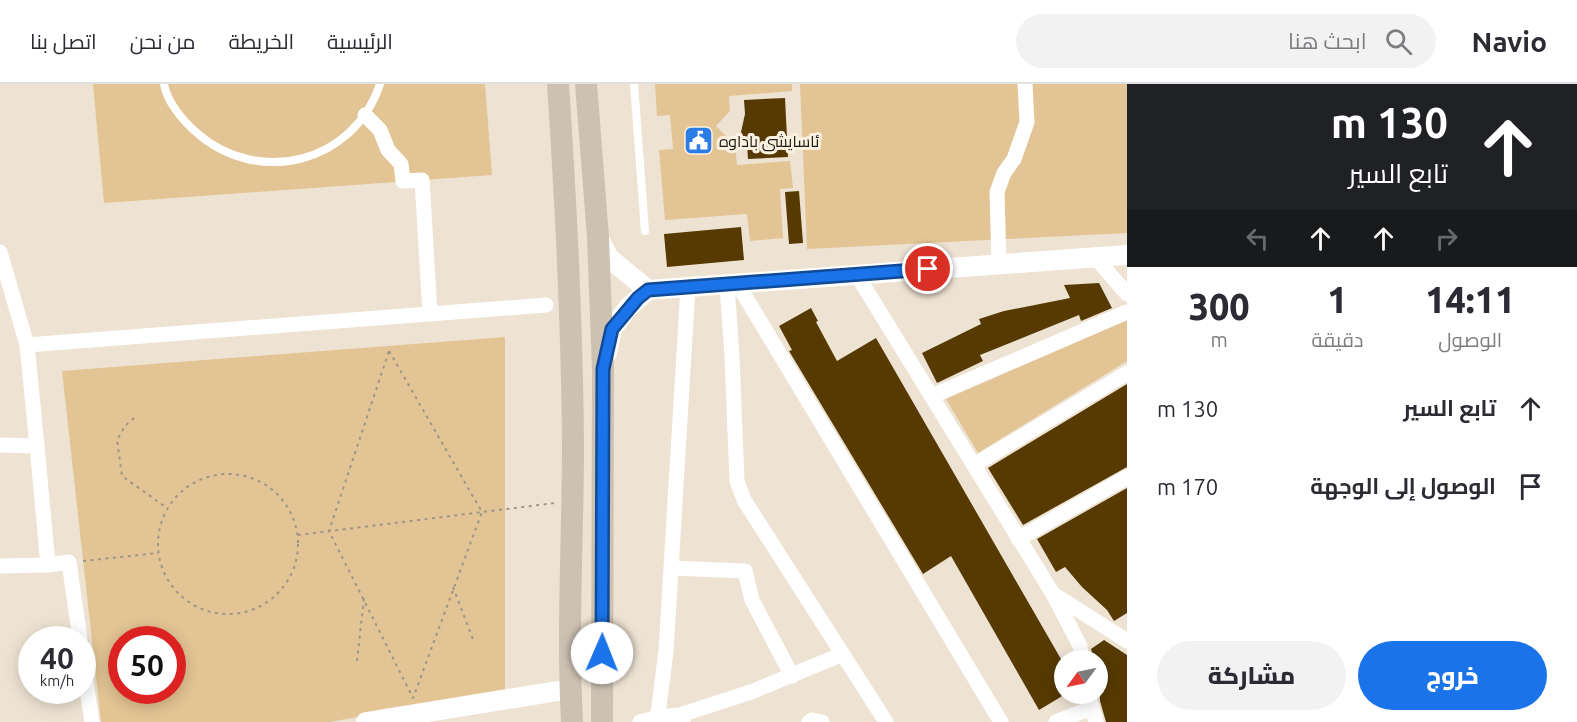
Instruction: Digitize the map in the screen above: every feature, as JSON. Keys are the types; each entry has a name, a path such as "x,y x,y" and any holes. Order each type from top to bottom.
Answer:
{"main road":[{"path":"558,84 570,295 573,444 570,689 572,722"},
{"path":"586,84 598,237 603,369 602,722"},
{"path":"565,189 593,187"},
{"path":"573,444 604,448"}],"street":[{"path":"999,264 997,192 1004,173 1014,159 1027,122 1025,84"},
{"path":"365,115 380,130 388,150 401,164 403,181 422,180 430,314"},
{"path":"598,237 609,258 648,290"},
{"path":"0,252 27,345 48,565"},
{"path":"603,369 612,329 633,303 648,290 1127,255"},
{"path":"1095,257 1127,294"},
{"path":"857,275 1053,594 1081,650"},
{"path":"732,284 736,481 744,500 886,722"},
{"path":"732,284 1001,722"},
{"path":"658,719 672,568 688,287"},
{"path":"27,345 546,305"},
{"path":"932,396 1127,312"},
{"path":"974,465 1127,373"},
{"path":"0,445 37,446"},
{"path":"1018,539 1127,478"},
{"path":"0,566 69,562 78,626"},
{"path":"672,568 745,571 753,600 792,676"},
{"path":"1053,594 1127,641"},
{"path":"640,722 682,719 843,654"},
{"path":"366,722 423,717 570,689"},
{"path":"89,704 92,722"},
{"path":"1056,722 1092,708"},
{"path":"809,722 822,722"}],"lane":[{"path":"164,84 183,121 212,146 247,160 284,163 321,153 352,132 374,102 380,84"},
{"path":"634,84 645,231"}],"path":[{"path":"389,351 482,512 413,698 329,531 389,351"},
{"path":"134,418 125,426 117,440 123,476 167,508"},
{"path":"223,473 246,476 267,485 284,501 295,522 299,544 295,567 284,588 267,603 246,613 223,615 200,609 180,596 166,578 158,553 158,532 167,508 180,492 200,479 223,473"},
{"path":"297,535 572,501"},
{"path":"69,562 158,553"},
{"path":"453,587 474,642"},
{"path":"357,661 364,598"}],"shaded area":[{"path":"93,84 485,84 492,175 104,203"},
{"path":"655,84 792,84 792,91 729,96 730,111 716,126 735,145 737,165 790,161 793,188 780,189 783,238 750,241 747,214 665,220 659,150 673,149 670,115 657,116"},
{"path":"800,84 1127,84 1127,233 807,249"},
{"path":"1127,320 1127,361 978,453 946,399"},
{"path":"505,337 505,690 330,722 101,722 96,677 96,626 90,626 62,371"}],"building":[{"path":"785,98 788,157 748,159 747,144 741,132 745,114 744,100"},
{"path":"799,191 803,243 789,244 785,192"},
{"path":"741,227 744,260 667,267 664,234"},
{"path":"1099,283 1112,308 1081,321 1079,315 980,355 983,361 937,383 922,353 981,324 979,319 1004,311 1070,298 1064,285"},
{"path":"811,308 837,361 876,338 1056,650 1054,701 1039,710 951,556 923,574 789,351 792,350 779,326"},
{"path":"1127,384 1127,467 1023,525 988,468"},
{"path":"1127,488 1127,613 1114,621 1107,610 1082,587 1065,567 1056,572 1037,539"},
{"path":"1104,640 1127,655 1127,722 1106,722 1101,704 1108,704 1108,650 1091,649"}],"place":[{"name":"ئاسايشى باداوه","path":"698,141"}],"route":[{"path":"602,653 603,369 612,329 628,309 648,290 928,269"}]}
